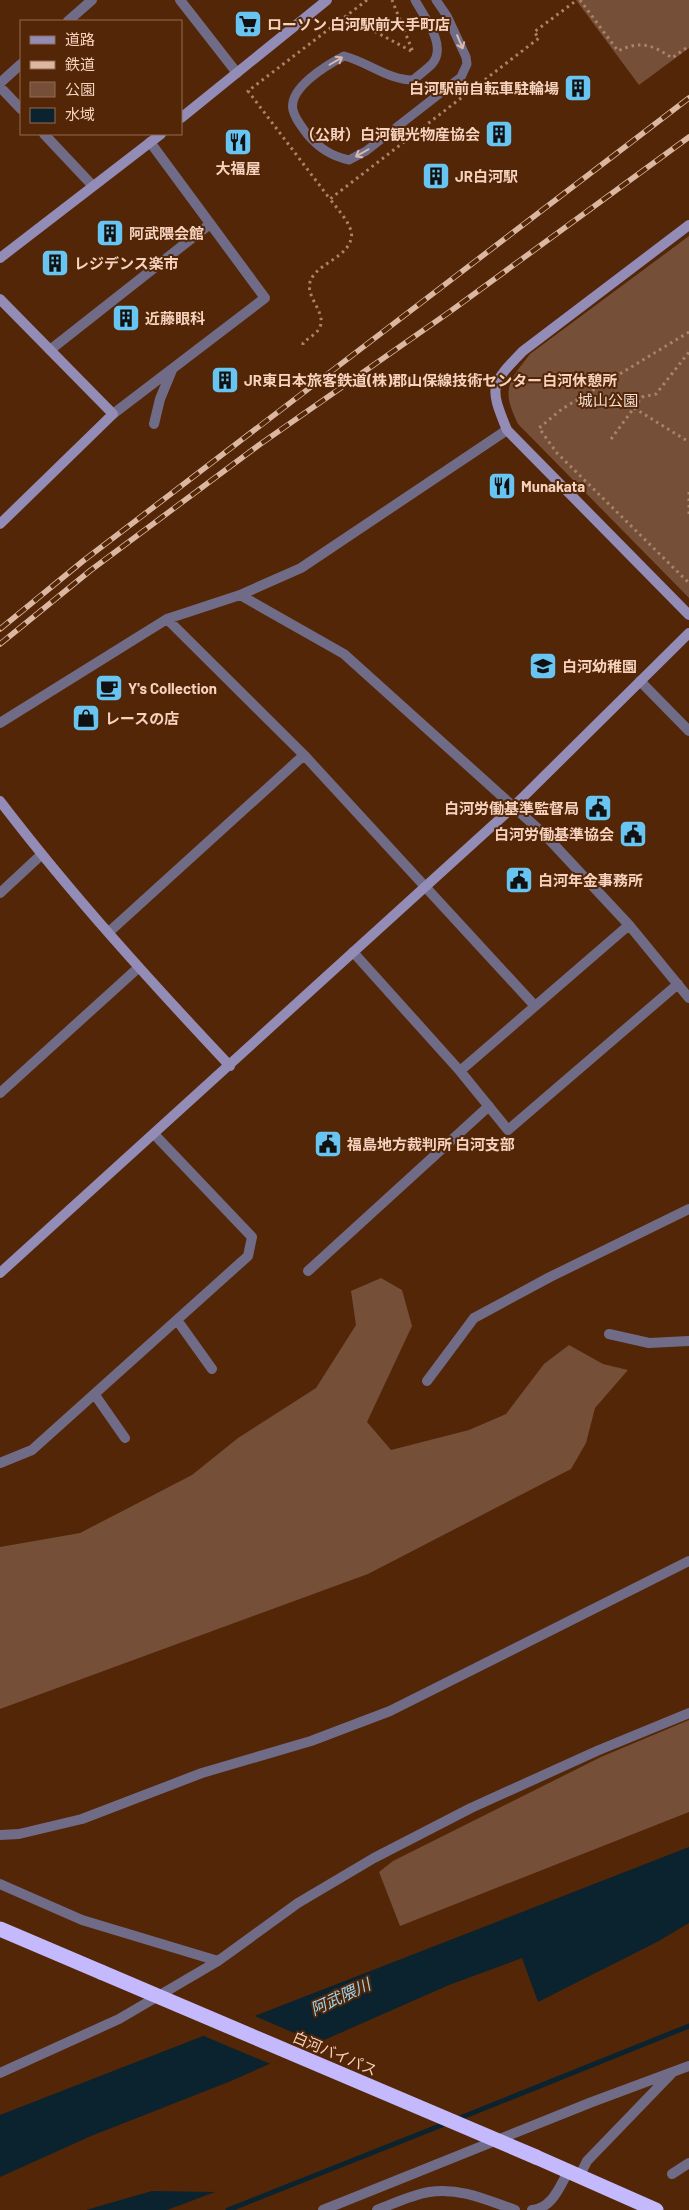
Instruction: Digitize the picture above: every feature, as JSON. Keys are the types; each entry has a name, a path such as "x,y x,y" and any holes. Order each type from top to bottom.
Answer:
{"highway":[{"name":"白河バイパス","path":"0,1929 656,2210"}],"street":[{"path":"69,20 92,0"},
{"path":"180,0 237,73"},
{"path":"182,117 327,0"},
{"path":"20,65 0,85 20,109"},
{"path":"45,135 92,185"},
{"path":"0,258 92,185 160,135"},
{"path":"0,524 113,414 265,298 150,142"},
{"path":"50,350 210,224"},
{"path":"689,225 523,351 499,376 494,398 507,430 689,615"},
{"path":"0,299 113,414"},
{"path":"154,424 160,399 172,370"},
{"path":"0,723 167,619 240,595 300,568 507,430"},
{"path":"240,595 344,654 514,806 545,835 629,925 689,998"},
{"path":"167,619 304,754 535,1006"},
{"path":"0,1273 514,806 689,633"},
{"path":"640,681 689,731"},
{"path":"109,932 304,754"},
{"path":"0,801 41,855 138,968 230,1066"},
{"path":"0,893 41,855"},
{"path":"460,1071 629,925"},
{"path":"353,952 460,1071 508,1130 678,984"},
{"path":"0,1093 138,968"},
{"path":"308,1270 489,1106"},
{"path":"0,1463 32,1450 248,1256 252,1237 154,1134"},
{"path":"428,1381 474,1318 550,1277 689,1209"},
{"path":"177,1320 212,1369"},
{"path":"609,1334 649,1343 689,1341"},
{"path":"95,1395 125,1438"},
{"path":"0,1835 19,1834 82,1819 202,1773 311,1741 382,1714 689,1561"},
{"path":"0,2072 119,2019 218,1961 298,1904 374,1858 471,1808 599,1750 689,1713"},
{"path":"0,1884 82,1920 218,1961"},
{"path":"324,2210 689,2066"},
{"path":"532,2210 538,2210 554,2199 573,2175 675,2071"},
{"path":"672,2174 689,2163"},
{"path":"377,2210 428,2192 453,2191 474,2195 515,2210"}],"lane":[{"path":"415,0 436,39 438,50 433,63 413,80 392,77 357,60 344,56 306,82 295,96 293,110 300,126 313,141 332,156 349,160 366,151 461,77 467,64 466,57 447,16 436,0"}],"path":[{"path":"303,345 303,342 320,327 321,319 310,295 309,282 314,274 347,248 352,239 351,230 330,199 248,91 367,0"},
{"path":"346,16 412,52 392,0"},
{"path":"330,199 532,44 539,38 534,32 579,0 618,51 628,46 651,45 672,58 689,46"},
{"path":"689,332 562,409 539,428 557,452 689,583"},
{"path":"611,439 642,397 656,394 689,352"},
{"path":"634,408 689,442"},
{"path":"689,492 689,516"}],"green space":[{"path":"576,0 689,0 689,48 639,85"},
{"name":"城山公園","path":"689,236 689,598 518,424 510,402 509,386 516,372 530,354"},
{"path":"381,1278 402,1290 412,1326 367,1422 391,1450 469,1430 506,1414 544,1364 569,1345 603,1364 628,1370 595,1408 586,1443 571,1469 368,1574 0,1709 0,1547 80,1533 192,1475 238,1438 316,1388 356,1325 351,1291"},
{"path":"689,1720 689,1812 400,1926 379,1872 393,1861 601,1757"}],"water":[{"name":"阿武隈川","path":"689,1847 689,1923 657,1942 538,2002 522,1958 449,1985 231,2081 91,2136 0,2177 0,2115"},
{"path":"152,2191 215,2192 167,2210 86,2210"}],"pier":[{"path":"250,2014 320,2044 273,2065 199,2034"}],"waterway":[{"path":"455,2120 689,2026"},
{"path":"228,2210 447,2123"}],"railway":[{"path":"0,629 83,561 689,98"},
{"path":"0,644 91,570 259,445 448,313 689,137"}],"place":[{"name":"ローソン 白河駅前大手町店","path":"248,24"},
{"name":"白河駅前自転車駐輪場","path":"578,88"},
{"name":"（公財）白河観光物産協会","path":"499,134"},
{"name":"大福屋","path":"238,142"},
{"name":"JR白河駅","path":"436,176"},
{"name":"阿武隈会館","path":"110,233"},
{"name":"レジデンス楽市","path":"55,263"},
{"name":"近藤眼科","path":"126,318"},
{"name":"JR東日本旅客鉄道(株)郡山保線技術センター白河休憩所","path":"225,380"},
{"name":"Munakata","path":"502,486"},
{"name":"白河幼稚園","path":"543,666"},
{"name":"Y's Collection","path":"109,688"},
{"name":"レースの店","path":"86,718"},
{"name":"白河労働基準監督局","path":"598,808"},
{"name":"白河労働基準協会","path":"633,834"},
{"name":"白河年金事務所","path":"519,880"},
{"name":"福島地方裁判所 白河支部","path":"328,1144"}]}
